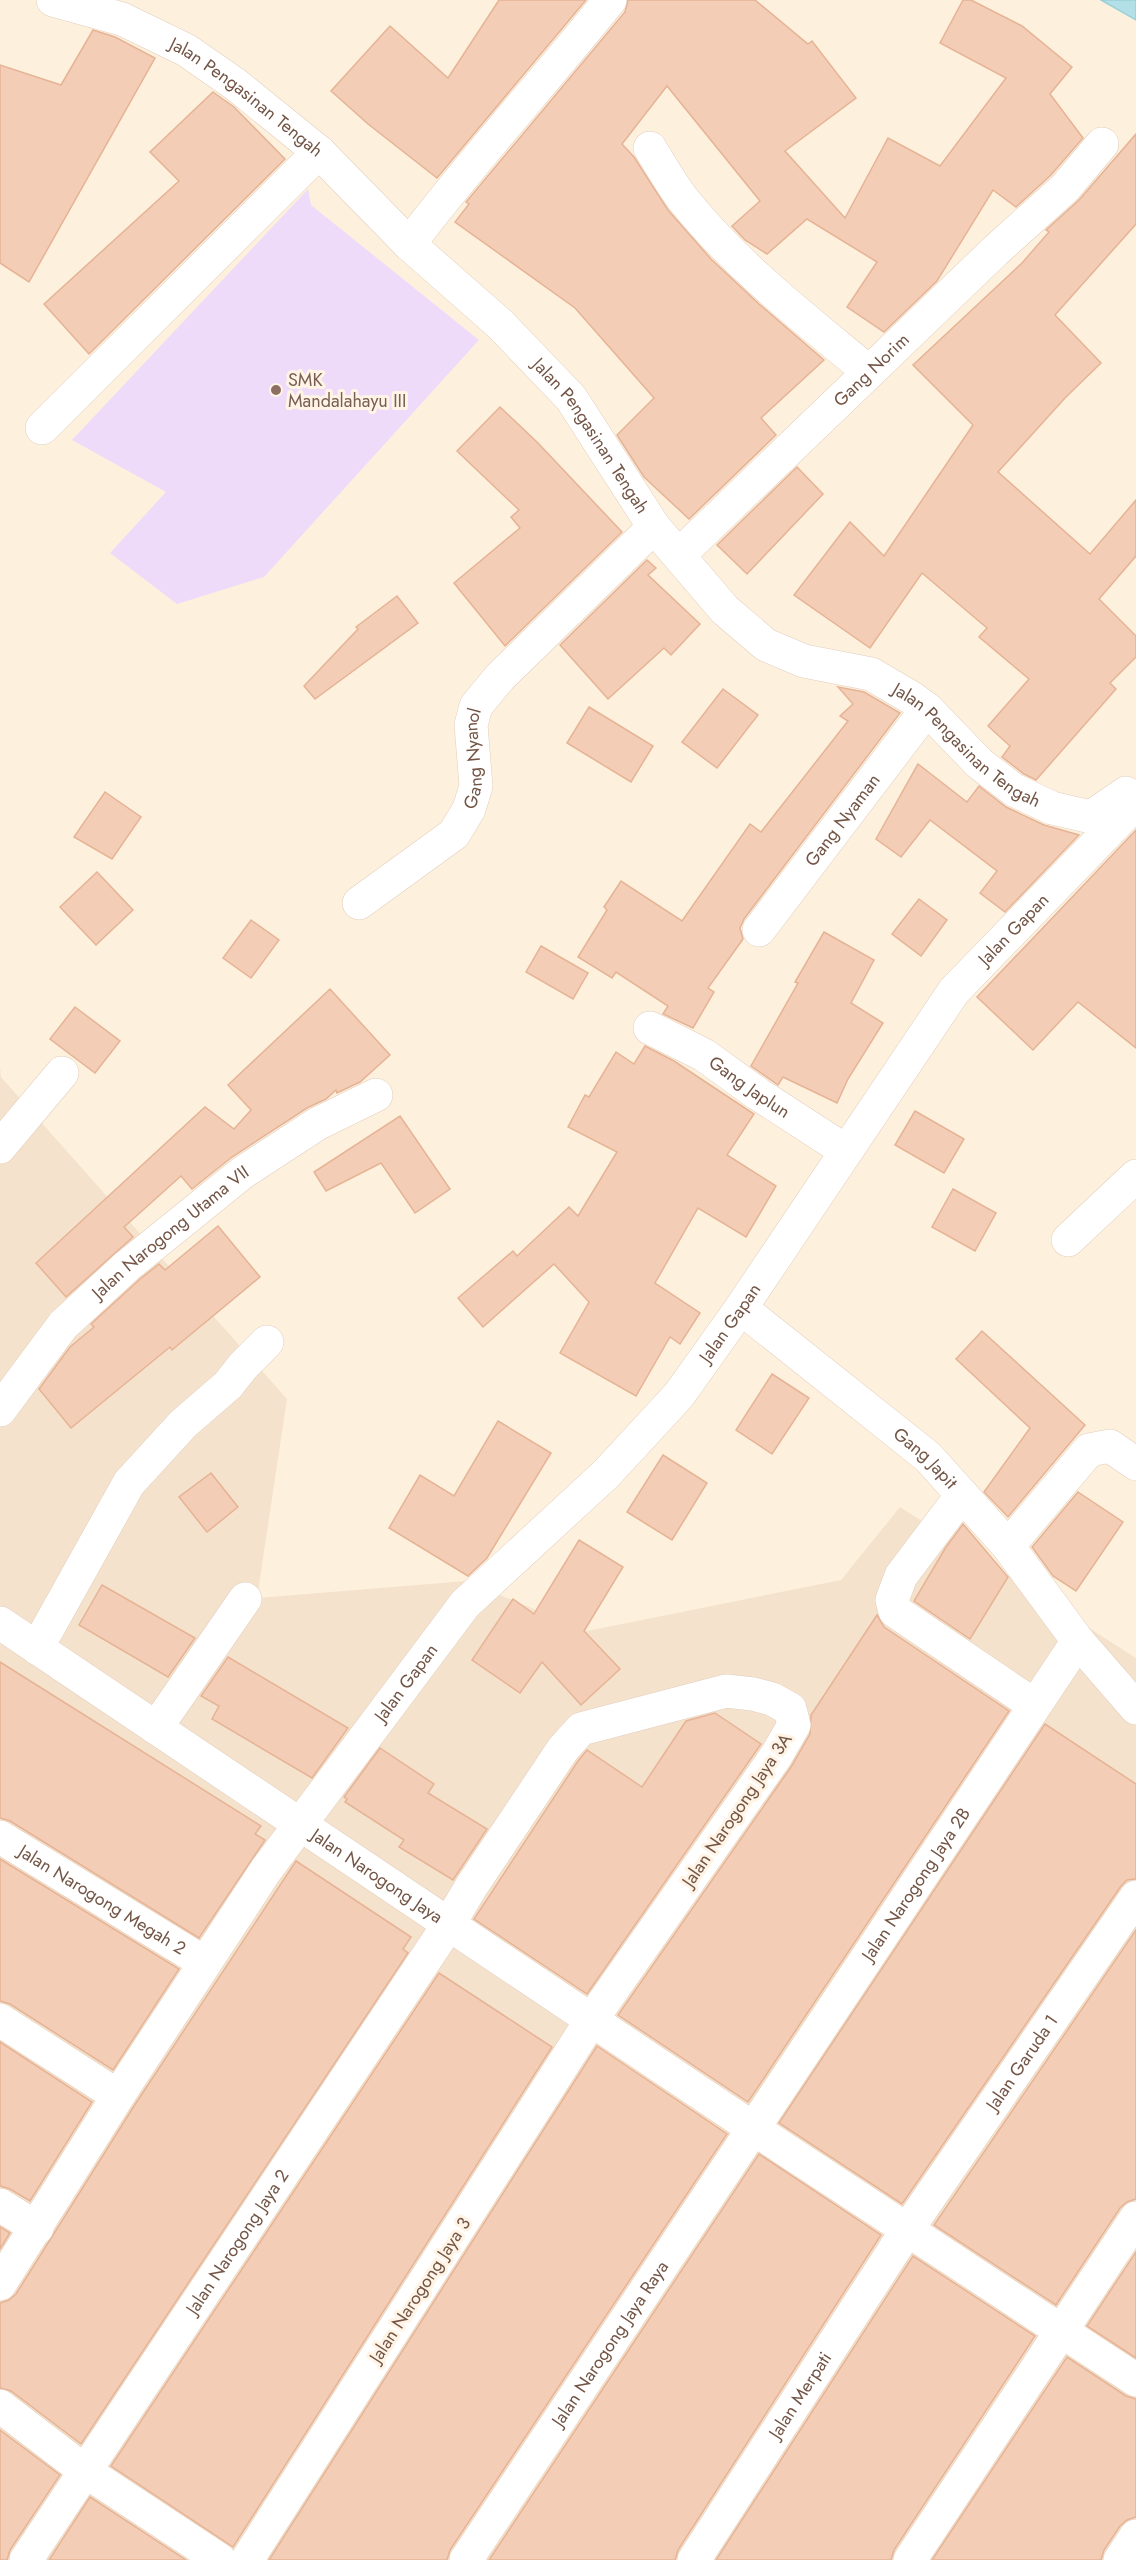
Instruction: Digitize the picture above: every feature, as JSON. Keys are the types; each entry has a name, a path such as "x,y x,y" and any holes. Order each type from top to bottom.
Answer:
{"street":[{"name":"Jalan Pengasinan Tengah","path":"53,0 122,19 186,50 235,84 319,152 409,244 500,324 571,398 654,527 725,610 766,645 804,661 871,674 927,709 979,763 1014,790 1052,808 1091,817 1136,786"},
{"path":"409,244 452,187 550,74 610,0"},
{"name":"Gang Norim","path":"679,555 994,251 1065,188 1102,144"},
{"path":"650,148 682,197 716,235 773,292 869,372"},
{"path":"42,428 319,152"},
{"name":"Gang Nyanol","path":"359,903 454,834 470,809 476,786 471,725 476,706 500,677 654,527"},
{"name":"Gang Nyaman","path":"759,930 927,709"},
{"name":"Jalan Gapan","path":"0,2284 118,2096 299,1823 465,1604 606,1474 671,1404 741,1308 954,991 1136,803"},
{"name":"Gang Japlun","path":"651,1028 704,1055 758,1094 846,1151"},
{"path":"0,1147 62,1073"},
{"name":"Jalan Narogong Utama VII","path":"2,1401 63,1325 127,1266 242,1173 317,1124 376,1095"},
{"path":"1068,1240 1136,1176"},
{"name":"Gang Japit","path":"741,1308 928,1457 1008,1546 1078,1641 1136,1708"},
{"path":"38,1648 129,1483 183,1424 228,1385 267,1342"},
{"path":"1008,1546 1089,1450 1110,1446 1136,1464"},
{"path":"962,1495 901,1576 892,1600 895,1611 1034,1705"},
{"path":"156,1728 245,1599"},
{"name":"Jalan Narogong Jaya","path":"0,1623 907,2230 1136,2380"},
{"name":"Jalan Narogong Jaya 2B","path":"754,2128 1078,1641"},
{"name":"Jalan Narogong Jaya 3A","path":"563,1749 581,1729 726,1691 753,1694 790,1709 794,1725 776,1756 592,2019"},
{"name":"Jalan Narogong Jaya 2","path":"26,2560 563,1749"},
{"name":"Jalan Narogong Megah 2","path":"0,1837 205,1963"},
{"name":"Jalan Garuda 1","path":"907,2230 1136,1897"},
{"name":"Jalan Narogong Jaya 3","path":"247,2560 592,2019"},
{"path":"0,2020 118,2096"},
{"name":"Jalan Narogong Jaya Raya","path":"466,2560 754,2128"},
{"path":"0,2205 37,2228"},
{"path":"910,2560 1136,2218"},
{"name":"Jalan Merpati","path":"694,2560 907,2230"},
{"path":"0,2406 86,2471 220,2560"},
{"path":"1120,2560 1136,2536"}],"shaded area":[{"name":"SMK Mandalahayu III","path":"308,189 311,205 479,340 264,577 177,604 110,553 166,492 72,440"},
{"path":"0,1066 1,1077 287,1399 257,1598 466,1581 587,1631 841,1580 900,1507 1136,1658 1136,2560 0,2560"}],"water":[{"path":"1101,0 1136,0 1136,20"}],"building":[{"path":"499,0 586,0 437,178 368,124 331,91 390,26 448,78"},
{"path":"628,0 755,0 808,44 812,41 856,98 785,151 845,218 888,138 940,166 1006,78 940,43 963,0 971,0 1022,26 1072,67 1050,94 1083,138 1051,175 1016,207 993,190 937,281 884,332 847,307 877,262 807,219 767,254 745,240 732,226 760,201 667,86 622,144 634,157 668,210 711,259 824,360 761,418 776,435 689,519 644,477 617,435 654,398 575,308 455,222 469,204 466,202 625,12"},
{"path":"93,30 115,37 155,58 29,282 0,263 0,65 61,85"},
{"path":"213,92 234,107 285,159 89,354 44,304 179,181 150,152"},
{"path":"1136,134 1136,224 1055,315 1101,363 1065,398 998,472 1090,554 1136,500 1136,556 1099,599 1136,636 1136,657 1110,683 1116,689 1036,780 1002,757 1010,746 988,726 1029,679 979,637 987,628 922,573 870,648 794,595 850,522 884,556 973,425 913,365 1022,263 1049,232 1046,230 1079,200"},
{"path":"500,407 538,443 622,532 505,646 454,583 520,528 511,517 519,510 457,451"},
{"path":"797,467 823,494 747,574 717,545"},
{"path":"647,560 656,568 648,575 700,624 671,655 664,648 608,699 560,645"},
{"path":"397,596 418,623 315,699 304,686 358,629 356,627"},
{"path":"838,687 864,692 900,713 744,919 740,928 743,939 708,988 714,992 693,1028 663,1014 668,1006 616,972 612,978 578,957 607,910 604,907 621,881 682,921 750,824 761,832 848,721 840,716 853,704"},
{"path":"723,689 758,715 717,768 682,742"},
{"path":"589,707 653,746 631,782 567,743"},
{"path":"918,764 967,802 979,786 1006,807 1044,825 1079,835 1005,912 980,893 997,871 930,820 901,857 876,839"},
{"path":"105,792 141,817 112,859 74,837"},
{"path":"1136,830 1136,1048 1078,1002 1033,1050 977,997"},
{"path":"97,872 133,910 96,945 60,907"},
{"path":"919,899 947,920 921,956 892,934"},
{"path":"251,920 279,940 251,978 223,958"},
{"path":"824,932 874,960 851,1003 883,1023 848,1079 837,1103 783,1077 778,1085 751,1066"},
{"path":"541,946 588,973 573,999 526,972"},
{"path":"330,989 390,1055 360,1082 337,1093 336,1090 326,1099 307,1108 232,1157 192,1189 181,1176 124,1227 133,1237 66,1297 36,1263 205,1107 234,1129 251,1110 228,1085"},
{"path":"75,1007 120,1041 95,1073 50,1039"},
{"path":"645,1046 674,1061 754,1114 727,1155 776,1186 746,1237 698,1208 655,1283 700,1313 680,1344 670,1337 636,1396 560,1353 589,1302 554,1264 483,1327 458,1298 513,1251 517,1256 569,1207 578,1216 617,1152 568,1127 585,1095 589,1097 616,1052 634,1064"},
{"path":"915,1111 964,1139 944,1173 895,1145"},
{"path":"400,1116 450,1189 415,1213 381,1163 326,1191 314,1172"},
{"path":"953,1189 996,1213 975,1251 932,1227"},
{"path":"218,1226 260,1277 172,1350 170,1347 71,1428 39,1389 70,1347 94,1327 91,1324 139,1280 159,1264 165,1270"},
{"path":"982,1331 1085,1425 1008,1517 984,1492 1030,1428 956,1359"},
{"path":"772,1374 809,1398 772,1454 736,1430"},
{"path":"498,1421 551,1453 487,1558 468,1576 389,1528 420,1475 454,1496"},
{"path":"663,1455 707,1483 672,1540 627,1512"},
{"path":"211,1473 238,1507 207,1532 179,1497"},
{"path":"1078,1492 1123,1522 1076,1591 1053,1576 1032,1547"},
{"path":"963,1524 1008,1577 970,1639 914,1601 946,1547"},
{"path":"579,1540 623,1567 584,1631 620,1669 581,1705 542,1662 520,1693 472,1660 513,1599 534,1614"},
{"path":"102,1585 195,1638 168,1677 79,1625"},
{"path":"877,1615 884,1627 1009,1711 748,2102 618,2015 791,1767 810,1734 811,1715"},
{"path":"228,1657 348,1728 312,1778 212,1719 219,1706 201,1696"},
{"path":"0,1662 261,1826 255,1834 265,1840 199,1938 10,1821 0,1818"},
{"path":"715,1713 761,1744 587,1994 474,1919 587,1750 642,1787 686,1721"},
{"path":"1045,1724 1136,1784 1136,1879 1127,1880 1121,1886 902,2204 779,2123"},
{"path":"380,1748 434,1784 428,1793 487,1829 453,1880 399,1847 404,1840 345,1802 347,1799 344,1797"},
{"path":"0,1859 179,1969 113,2070 10,2004 0,2001"},
{"path":"296,1861 411,1937 403,1949 408,1953 81,2444 11,2391 0,2388 0,2303 16,2294 134,2106"},
{"path":"1136,1930 1136,2199 1120,2208 1056,2305 934,2225"},
{"path":"439,1973 552,2047 233,2547 111,2466"},
{"path":"0,2042 92,2102 30,2201 0,2186"},
{"path":"597,2046 727,2134 450,2550 447,2560 269,2560"},
{"path":"759,2154 881,2235 678,2550 675,2560 489,2560"},
{"path":"0,2227 10,2233 0,2249"},
{"path":"1136,2252 1136,2358 1087,2326"},
{"path":"913,2256 1035,2336 894,2550 891,2560 716,2560"},
{"path":"1067,2357 1126,2396 1136,2399 1136,2517 1120,2526 1104,2550 1101,2560 932,2560"},
{"path":"0,2430 60,2475 10,2550 7,2560 0,2560"},
{"path":"90,2497 186,2560 49,2560"}],"place":[{"name":"SMK Mandalahayu III","path":"276,390"}]}
